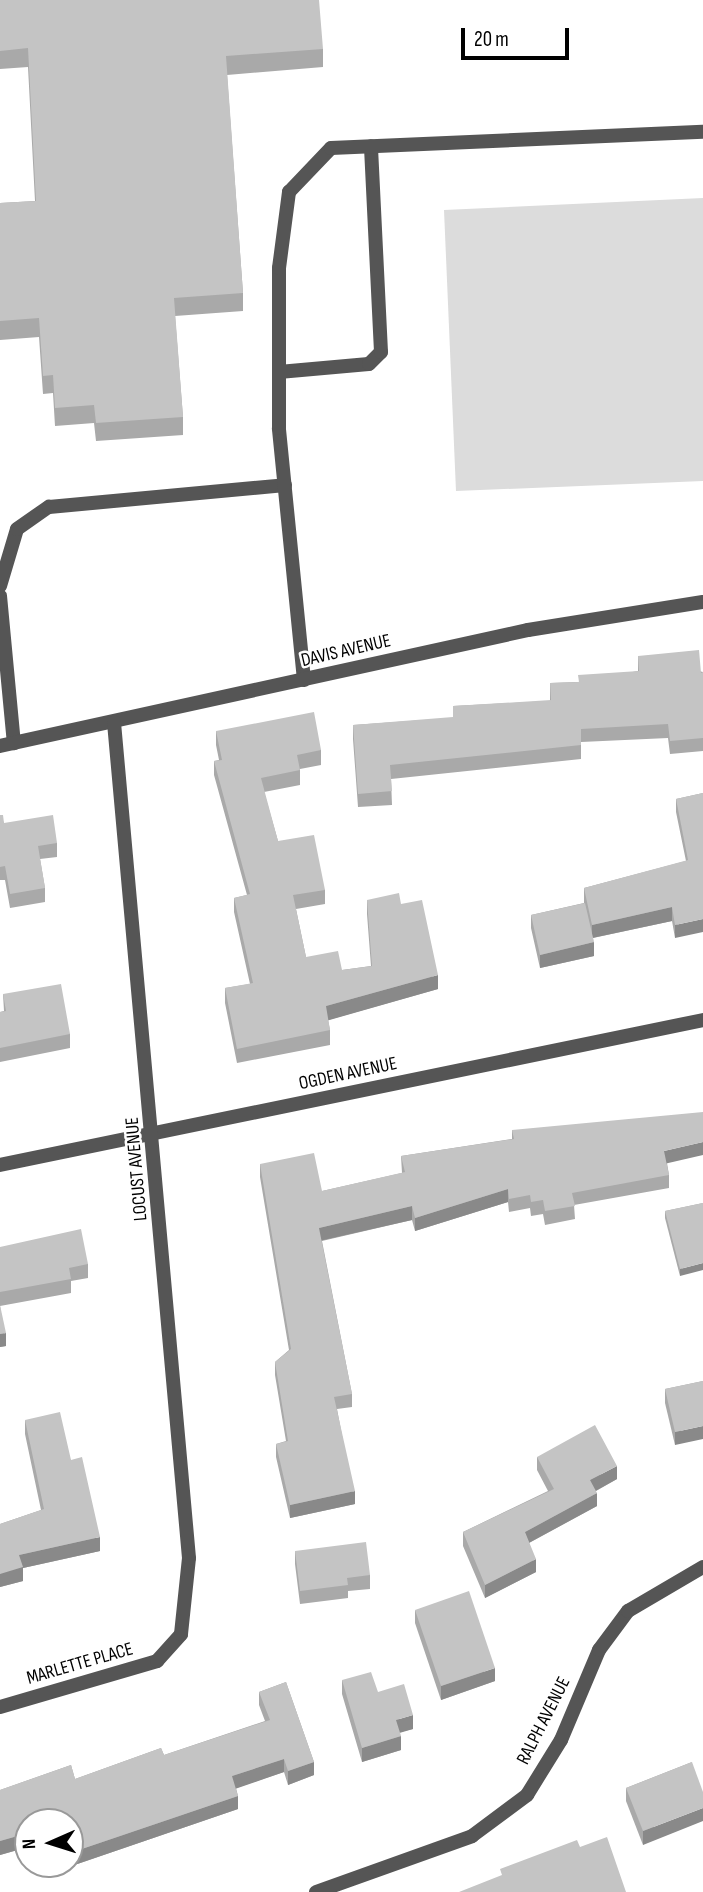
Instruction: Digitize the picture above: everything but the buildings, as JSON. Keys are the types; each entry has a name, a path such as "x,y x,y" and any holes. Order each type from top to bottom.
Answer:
{"street":[{"path":"304,680 285,485 279,372 279,268 289,192 331,148 703,132"},
{"path":"279,372 369,364 381,352 371,146"},
{"path":"0,586 17,529 49,507 285,485"},
{"path":"0,596 7,744"},
{"name":"DAVIS AVENUE","path":"7,744 528,630 703,603"},
{"name":"LOCUST AVENUE","path":"114,722 154,1133 189,1558 183,1614"},
{"name":"OGDEN AVENUE","path":"0,1165 703,1020"},
{"name":"RALPH AVENUE","path":"316,1892 472,1836 527,1795 561,1740 599,1650 628,1611 703,1567"},
{"name":"MARLETTE PLACE","path":"0,1707 157,1661 181,1634 183,1614"}],"shaded area":[{"path":"703,198 703,481 456,491 444,210"}]}
